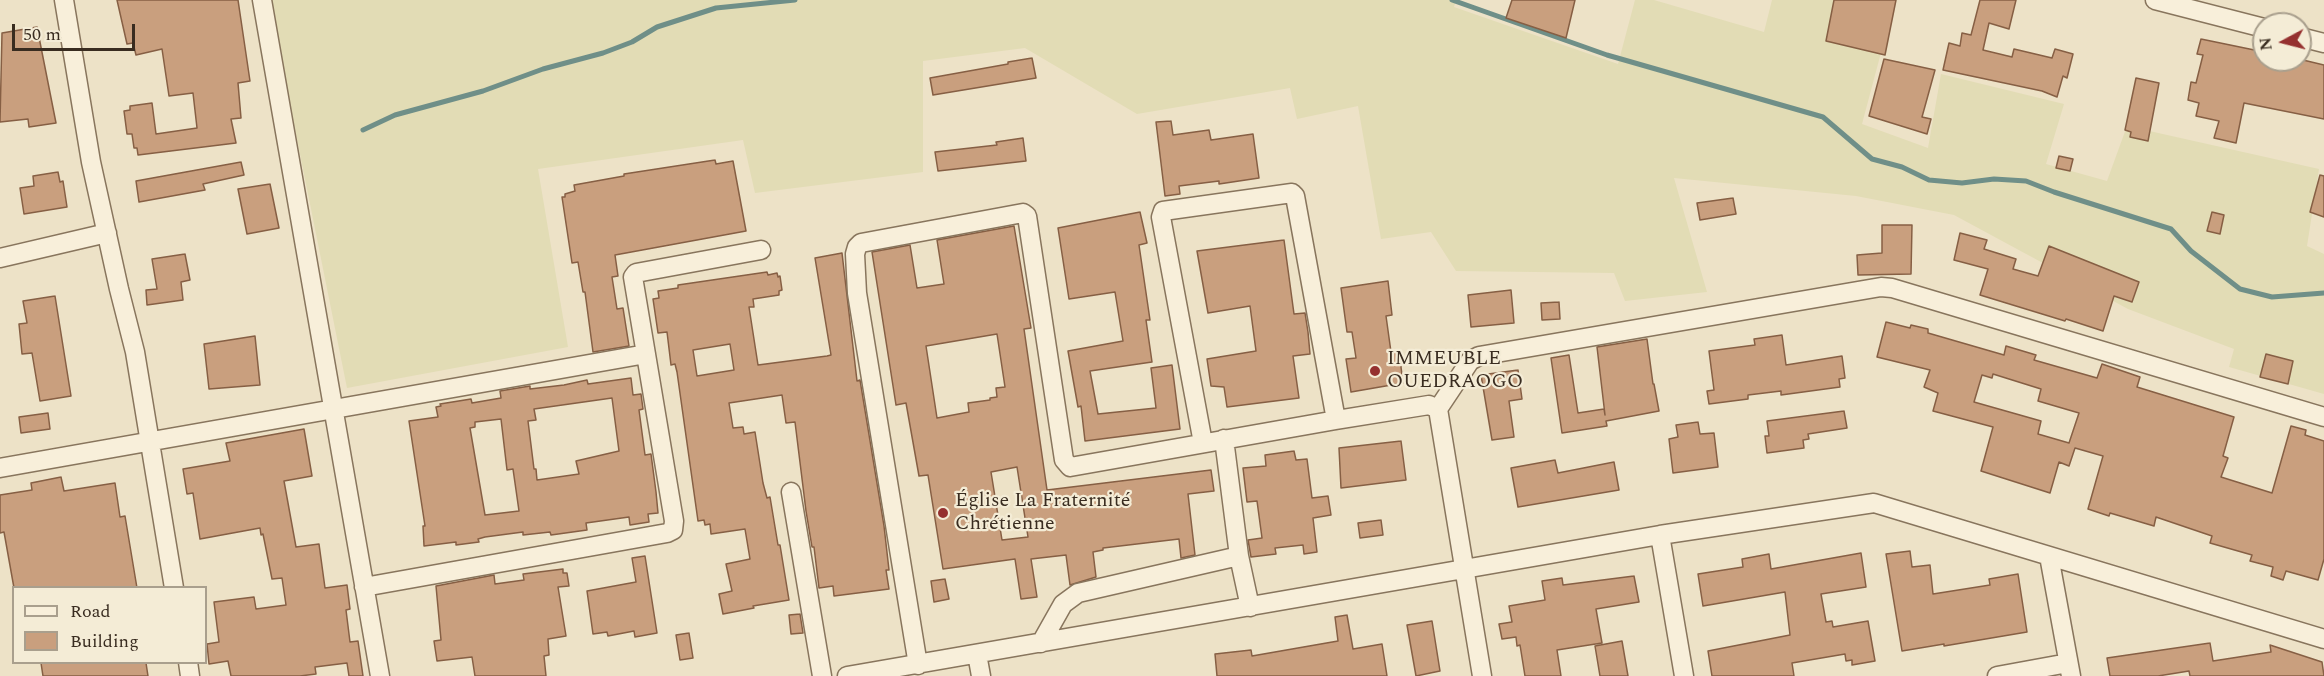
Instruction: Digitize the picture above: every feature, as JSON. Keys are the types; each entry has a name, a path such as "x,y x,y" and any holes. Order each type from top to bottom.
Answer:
{"street":[{"path":"64,0 91,162 135,352 174,586"},
{"path":"262,0 380,676"},
{"path":"2155,0 2252,24"},
{"path":"1203,443 1161,217 1163,211 1292,193 1295,196 1336,420"},
{"path":"918,665 857,293 855,254 861,243 1023,213 1029,220 1066,464 1070,467 1429,405 1438,409"},
{"path":"0,258 107,233"},
{"path":"364,587 667,533 673,530 674,521 633,277 636,273 761,250"},
{"path":"1482,676 1438,409 1470,361 1479,356 1881,287 1892,288 2324,417"},
{"path":"0,468 646,354"},
{"path":"1224,439 1239,556 1250,607"},
{"path":"791,492 822,676"},
{"path":"847,676 1660,535 1874,503 2324,639"},
{"path":"1660,535 1684,676"},
{"path":"1041,643 1063,604 1078,593 1239,556"},
{"path":"1997,676 2070,670 2049,556"},
{"path":"977,654 981,676"}],"shaded area":[{"path":"269,0 1456,0 1454,7 1618,64 1635,0 1654,0 1764,32 1772,0 1871,0 1891,15 1862,124 1928,148 1941,74 2064,104 2046,164 2107,181 2127,126 2319,169 2307,246 2324,254 2324,394 2229,367 2234,349 2128,309 1954,215 1856,196 1674,178 1707,292 1625,301 1614,273 1456,271 1431,232 1381,239 1358,106 1297,119 1290,88 1137,114 1025,48 923,61 923,172 755,193 743,140 538,169 568,347 347,388"}],"building":[{"path":"117,0 238,0 250,81 238,83 241,118 231,119 236,143 138,155 137,148 134,148 132,134 127,134 124,111 130,110 130,106 152,103 156,134 197,128 193,93 169,96 162,49 136,55 133,43 127,44"},
{"path":"1512,0 1575,0 1566,38 1506,18"},
{"path":"1834,0 1896,0 1885,55 1826,41"},
{"path":"1980,0 2016,0 2009,29 1989,23 1983,50 2012,57 2014,49 2052,58 2055,49 2073,54 2067,78 2063,76 2057,97 2042,91 1943,70 1949,43 1960,46 1962,33 1971,35"},
{"path":"37,27 56,123 29,127 28,119 0,122 2,33"},
{"path":"2201,39 2252,50 2252,72 2312,72 2312,62 2324,65 2324,119 2244,103 2236,143 2214,138 2219,121 2196,116 2199,103 2188,100 2191,82 2196,83 2203,55 2197,54"},
{"path":"1032,58 1036,78 933,95 930,78"},
{"path":"1884,59 1935,70 1922,117 1931,119 1927,134 1869,116"},
{"path":"2136,78 2159,83 2148,141 2130,137 2131,132 2125,130"},
{"path":"1171,121 1173,135 1209,130 1211,140 1253,134 1259,178 1219,184 1219,181 1179,186 1180,194 1165,196 1156,122"},
{"path":"1023,138 1026,161 938,171 935,152 997,145 996,142"},
{"path":"2059,156 2073,159 2070,171 2056,168"},
{"path":"715,160 716,164 733,161 746,231 615,255 618,276 612,277 617,309 623,308 629,346 593,352 585,292 583,292 578,262 572,263 562,197 575,191 574,185 624,176 624,174"},
{"path":"241,162 244,175 203,184 205,190 139,202 136,181"},
{"path":"58,172 60,182 63,181 67,207 24,214 20,188 34,186 33,176"},
{"path":"2320,175 2324,176 2324,217 2310,212"},
{"path":"270,184 279,228 247,234 238,189"},
{"path":"1733,198 1736,214 1700,220 1697,203"},
{"path":"1140,212 1147,243 1139,245 1150,320 1146,320 1152,362 1090,371 1098,414 1156,408 1151,368 1172,365 1180,429 1085,441 1081,406 1078,407 1068,351 1123,341 1115,292 1069,299 1058,228"},
{"path":"2212,212 2224,215 2220,234 2207,231"},
{"path":"1882,225 1912,225 1911,274 1858,275 1857,255 1882,253"},
{"path":"1014,226 1031,328 1024,329 1047,490 1211,470 1214,491 1188,494 1195,555 1181,558 1179,539 1103,548 1103,550 1093,552 1096,577 1070,585 1066,555 1031,559 1037,597 1021,599 1015,559 943,569 928,475 919,476 906,403 896,405 872,252 910,245 917,288 944,284 937,240","holes":["997,334 1005,387 996,388 997,397 968,403 969,412 937,418 926,346","1017,467 1028,537 1002,540 991,472"]},
{"path":"1960,233 1987,240 1984,249 2016,259 2013,269 2038,276 2049,246 2139,282 2132,302 2114,296 2103,331 2066,319 2065,321 1980,295 1988,269 1954,260"},
{"path":"1284,240 1294,314 1305,313 1308,332 1310,354 1293,356 1299,398 1227,407 1224,387 1211,386 1207,359 1256,351 1250,306 1208,313 1197,251"},
{"path":"842,253 857,381 860,380 884,526 889,589 834,596 833,586 819,588 814,547 812,547 806,511 795,422 786,423 782,395 729,403 733,428 743,427 744,434 755,432 763,483 767,498 770,497 789,600 723,614 719,594 732,591 726,564 750,559 745,529 711,534 710,524 705,525 704,520 698,521 677,372 675,364 671,365 667,332 658,333 653,299 659,298 658,291 678,288 678,285 767,272 768,275 777,273 778,277 780,276 782,290 779,291 779,295 753,299 754,307 749,307 758,365 831,355 815,258","holes":["730,344 734,370 697,376 693,350"]},
{"path":"185,254 190,280 181,282 183,300 147,305 146,290 157,289 152,259"},
{"path":"1388,281 1392,315 1386,316 1391,352 1399,351 1403,383 1351,392 1346,359 1356,358 1352,332 1347,332 1341,288"},
{"path":"1511,290 1514,323 1471,327 1468,295"},
{"path":"55,296 71,396 40,401 32,353 22,354 19,324 27,323 23,301"},
{"path":"1559,302 1560,319 1542,320 1541,303"},
{"path":"1886,322 1910,328 1911,325 1928,329 1928,333 2004,355 2006,346 2036,355 2034,360 2097,378 2102,364 2140,377 2137,387 2234,417 2223,456 2228,458 2221,477 2272,493 2291,426 2306,430 2305,435 2324,441 2324,559 2318,580 2286,571 2283,580 2271,576 2273,567 2250,561 2252,555 2210,543 2212,536 2156,517 2154,526 2088,509 2103,456 2075,448 2069,466 2059,462 2050,493 1981,471 1993,427 1933,411 1938,393 1924,387 1930,370 1877,357","holes":["1993,374 2041,389 2038,401 2079,413 2069,443 2038,434 2041,421 1974,402 1982,375 1992,378"]},
{"path":"1782,335 1786,365 1842,356 1845,378 1839,379 1840,387 1781,395 1781,391 1748,395 1748,399 1709,404 1707,391 1714,390 1709,351 1755,345 1754,339"},
{"path":"255,336 260,385 209,389 204,344"},
{"path":"1647,339 1659,411 1606,421 1607,426 1562,433 1551,358 1569,355 1578,413 1604,409 1605,415 1597,347"},
{"path":"2266,354 2293,361 2288,384 2260,377"},
{"path":"1518,370 1522,399 1509,401 1514,437 1492,440 1481,375"},
{"path":"631,378 633,395 641,394 643,409 639,410 645,455 651,454 658,513 648,514 649,522 630,525 629,517 586,523 587,530 551,535 550,532 523,535 523,532 485,537 478,539 479,542 424,546 423,526 425,526 409,421 438,417 436,407 441,406 440,404 471,399 472,403 501,398 500,391 530,386 530,389 564,385 587,380 588,384","holes":["612,398 619,451 576,461 579,474 537,480 528,421 536,420 534,409","501,419 507,470 513,469 519,511 485,515 470,428 475,427 475,422"]},
{"path":"1844,411 1847,428 1808,434 1809,439 1803,440 1804,448 1767,453 1765,436 1769,436 1767,421"},
{"path":"48,413 50,429 21,433 19,417"},
{"path":"1698,422 1700,434 1714,433 1718,467 1673,473 1669,439 1678,437 1676,425"},
{"path":"304,429 312,476 284,481 296,547 319,544 325,588 347,585 350,609 346,610 350,642 358,641 363,676 349,676 347,663 315,667 316,674 300,676 231,676 228,661 209,664 207,644 219,642 214,602 254,597 256,609 286,605 282,578 272,579 260,528 200,539 193,493 187,494 183,469 230,461 226,443"},
{"path":"1401,441 1406,480 1341,488 1339,448"},
{"path":"1294,451 1296,460 1307,459 1312,498 1328,496 1331,515 1313,518 1317,552 1304,554 1303,545 1275,548 1276,554 1251,557 1248,540 1262,538 1257,501 1247,502 1243,468 1266,466 1265,455"},
{"path":"1555,460 1558,473 1614,462 1619,490 1518,507 1511,468"},
{"path":"61,477 64,491 115,483 120,517 125,516 137,586 14,586 4,532 0,533 0,495 32,490 31,483"},
{"path":"1381,520 1383,535 1360,538 1358,523"},
{"path":"1910,551 1912,567 1930,565 1933,594 1990,585 1989,579 2018,574 2027,632 1902,651 1886,554"},
{"path":"1861,553 1866,587 1821,594 1826,622 1832,621 1833,627 1868,621 1875,661 1852,665 1852,660 1846,661 1845,654 1792,663 1794,676 1712,676 1708,651 1790,635 1785,592 1703,606 1698,574 1743,567 1742,559 1769,554 1771,569"},
{"path":"645,556 657,633 635,637 634,631 608,636 607,632 593,634 587,591 636,582 632,558"},
{"path":"563,569 563,573 567,573 569,586 558,587 566,636 548,639 549,655 544,656 546,676 475,676 472,657 437,661 434,641 441,640 436,586 494,575 495,584 524,580 523,574"},
{"path":"1634,576 1639,602 1596,609 1602,643 1557,650 1561,676 1525,676 1520,645 1517,646 1516,637 1502,639 1499,624 1512,622 1509,606 1545,600 1542,581 1562,578 1563,585"},
{"path":"945,579 949,599 934,602 931,581"},
{"path":"800,614 803,633 791,634 789,615"},
{"path":"1347,615 1353,649 1382,644 1387,676 1217,676 1215,654 1251,650 1252,656 1338,641 1335,617"},
{"path":"1432,621 1440,671 1416,676 1407,625"},
{"path":"689,633 693,658 680,660 676,635"},
{"path":"1622,641 1628,676 1600,676 1595,646"},
{"path":"2210,643 2213,661 2271,652 2270,645 2322,662 2324,676 2190,676 2189,671 2158,676 2110,676 2107,658"},
{"path":"41,664 146,664 148,676 43,676"}],"waterway":[{"path":"363,130 395,115 483,91 543,69 603,53 632,42 657,27 716,8 795,0"},
{"path":"1452,0 1607,55 1823,117 1872,159 1902,167 1929,180 1962,183 1994,179 2026,181 2171,229 2191,251 2240,289 2272,297 2324,293"}],"place":[{"name":"IMMEUBLE OUEDRAOGO","path":"1375,371"},
{"name":"Église La Fraternité Chrétienne","path":"943,513"}]}
